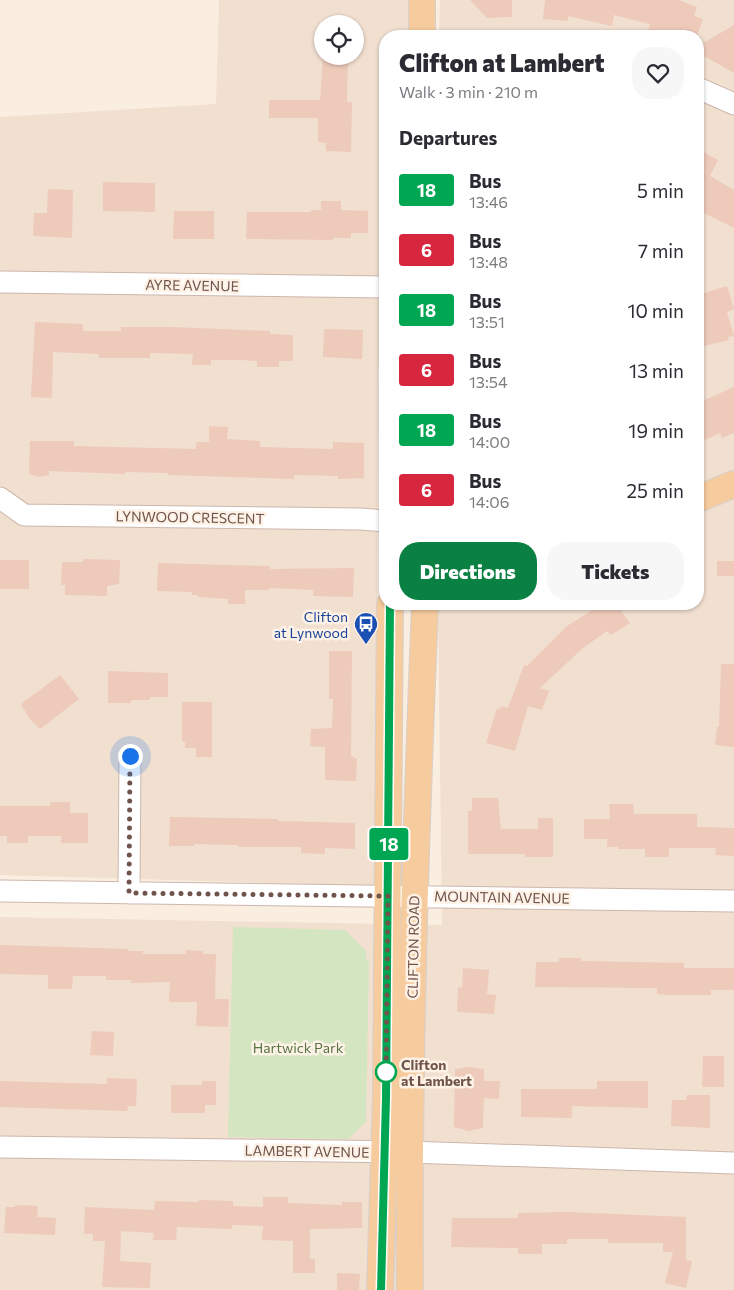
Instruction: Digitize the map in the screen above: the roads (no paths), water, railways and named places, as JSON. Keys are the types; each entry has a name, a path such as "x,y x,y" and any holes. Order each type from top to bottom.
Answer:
{"main road":[{"path":"422,0 422,30"},
{"path":"704,496 734,484"},
{"name":"CLIFTON ROAD","path":"390,610 388,896 397,1152 410,1290"},
{"name":"CLIFTON ROAD","path":"380,1290 397,1152 414,896 425,610"}],"street":[{"path":"704,91 734,104"},
{"name":"AYRE AVENUE","path":"0,282 379,288"},
{"name":"LYNWOOD CRESCENT","path":"0,498 24,515 379,520"},
{"path":"129,893 130,756"},
{"name":"MOUNTAIN AVENUE","path":"0,891 734,901"},
{"name":"LAMBERT AVENUE","path":"0,1148 397,1152 734,1162"}],"place":[{"name":"Clifton at Lynwood","path":"366,645"},
{"name":"Clifton at Lambert","path":"386,1072"}],"park label":[{"name":"Hartwick Park","path":"298,1047"}]}
